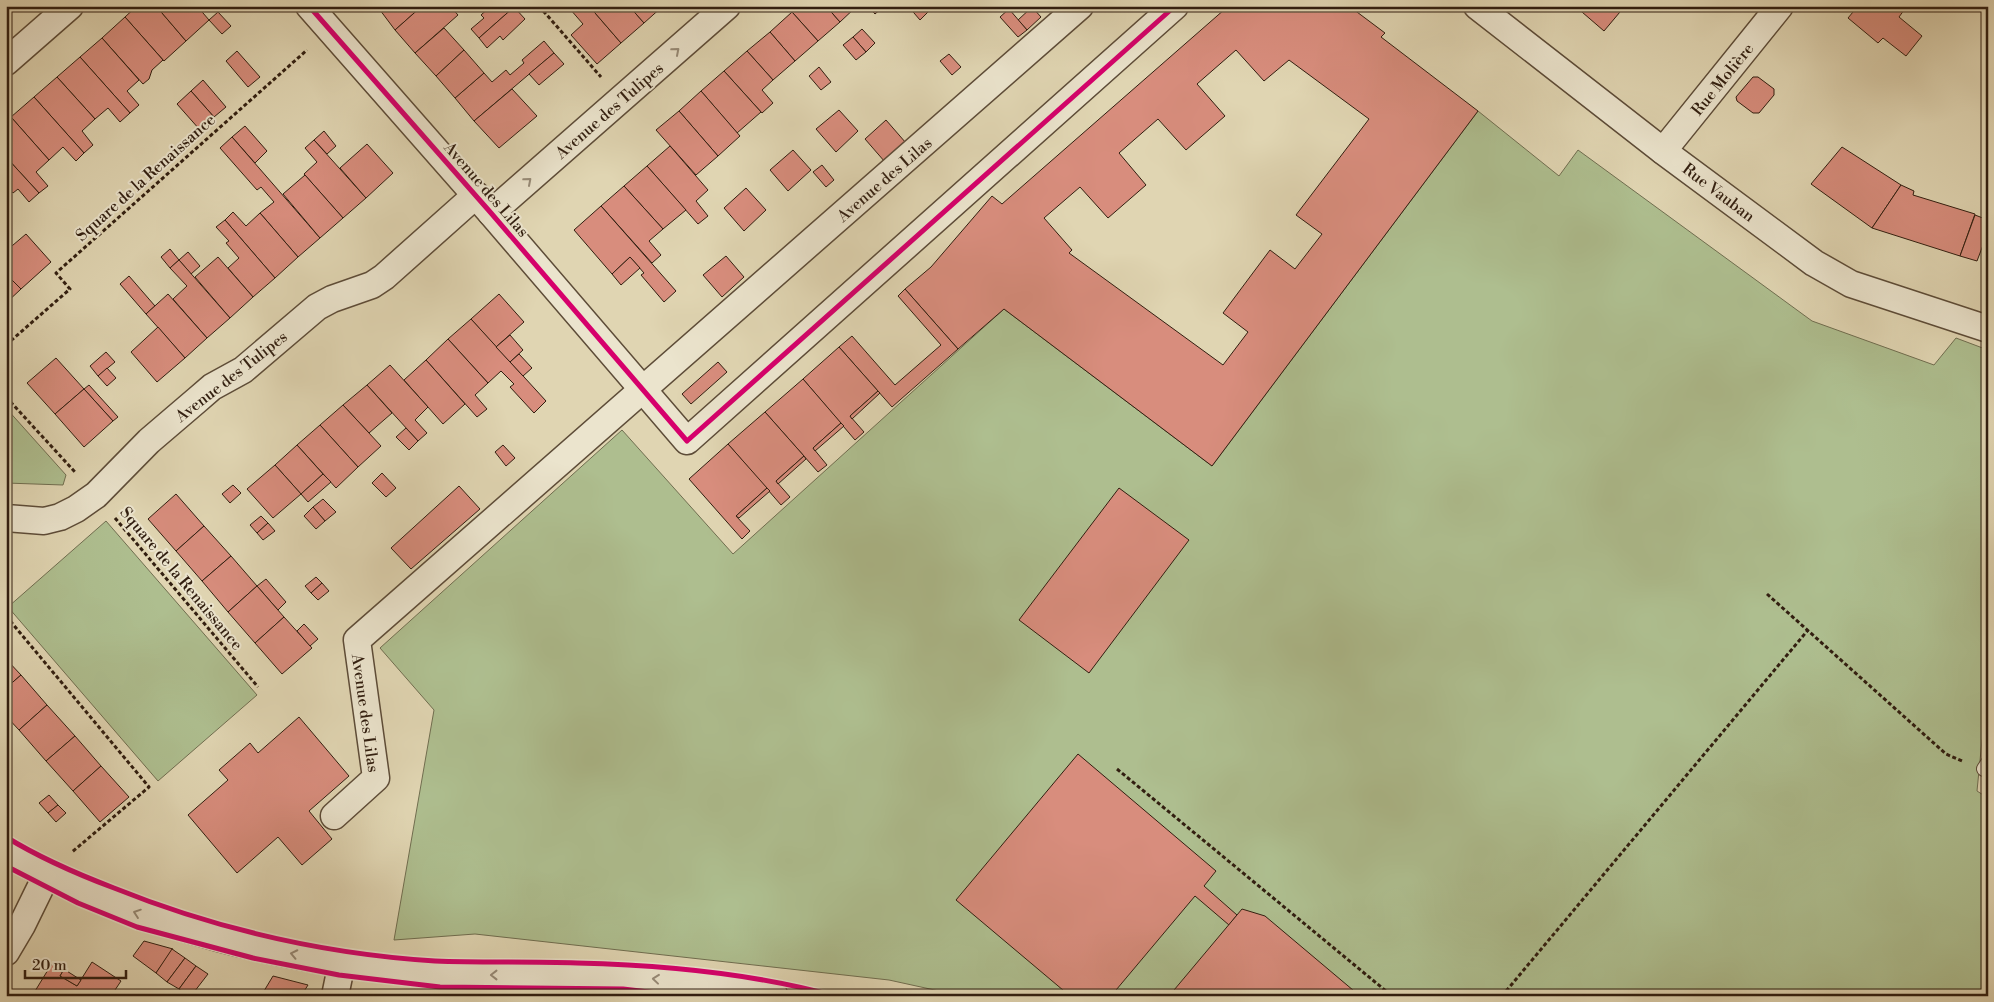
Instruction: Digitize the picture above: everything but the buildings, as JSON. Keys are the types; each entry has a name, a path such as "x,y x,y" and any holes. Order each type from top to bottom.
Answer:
{"main road":[{"path":"6,852 47,874 113,904 172,924 292,954 342,962 448,974 585,975 653,979 774,996"}],"street":[{"path":"6,62 70,6"},
{"name":"Avenue des Lilas","path":"309,6 483,204 643,391"},
{"name":"Avenue des Tulipes","path":"6,518 44,521 60,517 76,509 96,495 149,441 212,387 243,370 317,307 332,299 372,285 483,204 620,99 727,6"},
{"name":"Avenue des Lilas","path":"334,816 376,778 357,640 1080,6"},
{"path":"643,391 687,441 1176,6"},
{"name":"Rue Vauban","path":"1477,6 1663,151 1832,275 1851,284 1988,329"},
{"name":"Rue Molière","path":"1663,151 1780,6"},
{"path":"6,952 22,925 47,874"},
{"path":"335,996 342,962"}],"path":[{"path":"539,6 620,99"},
{"path":"1767,594 1946,754 1986,766"},
{"path":"6,616 149,787 47,874"},
{"path":"1502,996 1808,630"},
{"path":"1117,769 1392,996"}],"green space":[{"path":"1478,111 1559,176 1578,150 1812,321 1934,365 1956,338 1988,350 1988,729 1982,740 1977,791 1988,798 1988,996 962,996 889,980 475,934 394,940 434,710 380,648 622,430 733,554 1004,309 1212,466"},
{"path":"6,408 66,475 63,485 6,483"},
{"path":"106,521 257,695 158,781 8,607"}],"cycle path":[{"path":"309,6 491,213 687,441 1175,6"},
{"path":"6,837 45,859 153,903 232,927 312,946 394,958 435,961 559,962 674,968 772,981 835,996"},
{"path":"6,866 78,903 137,927 253,958 339,975 440,987 623,989 683,996"}]}
